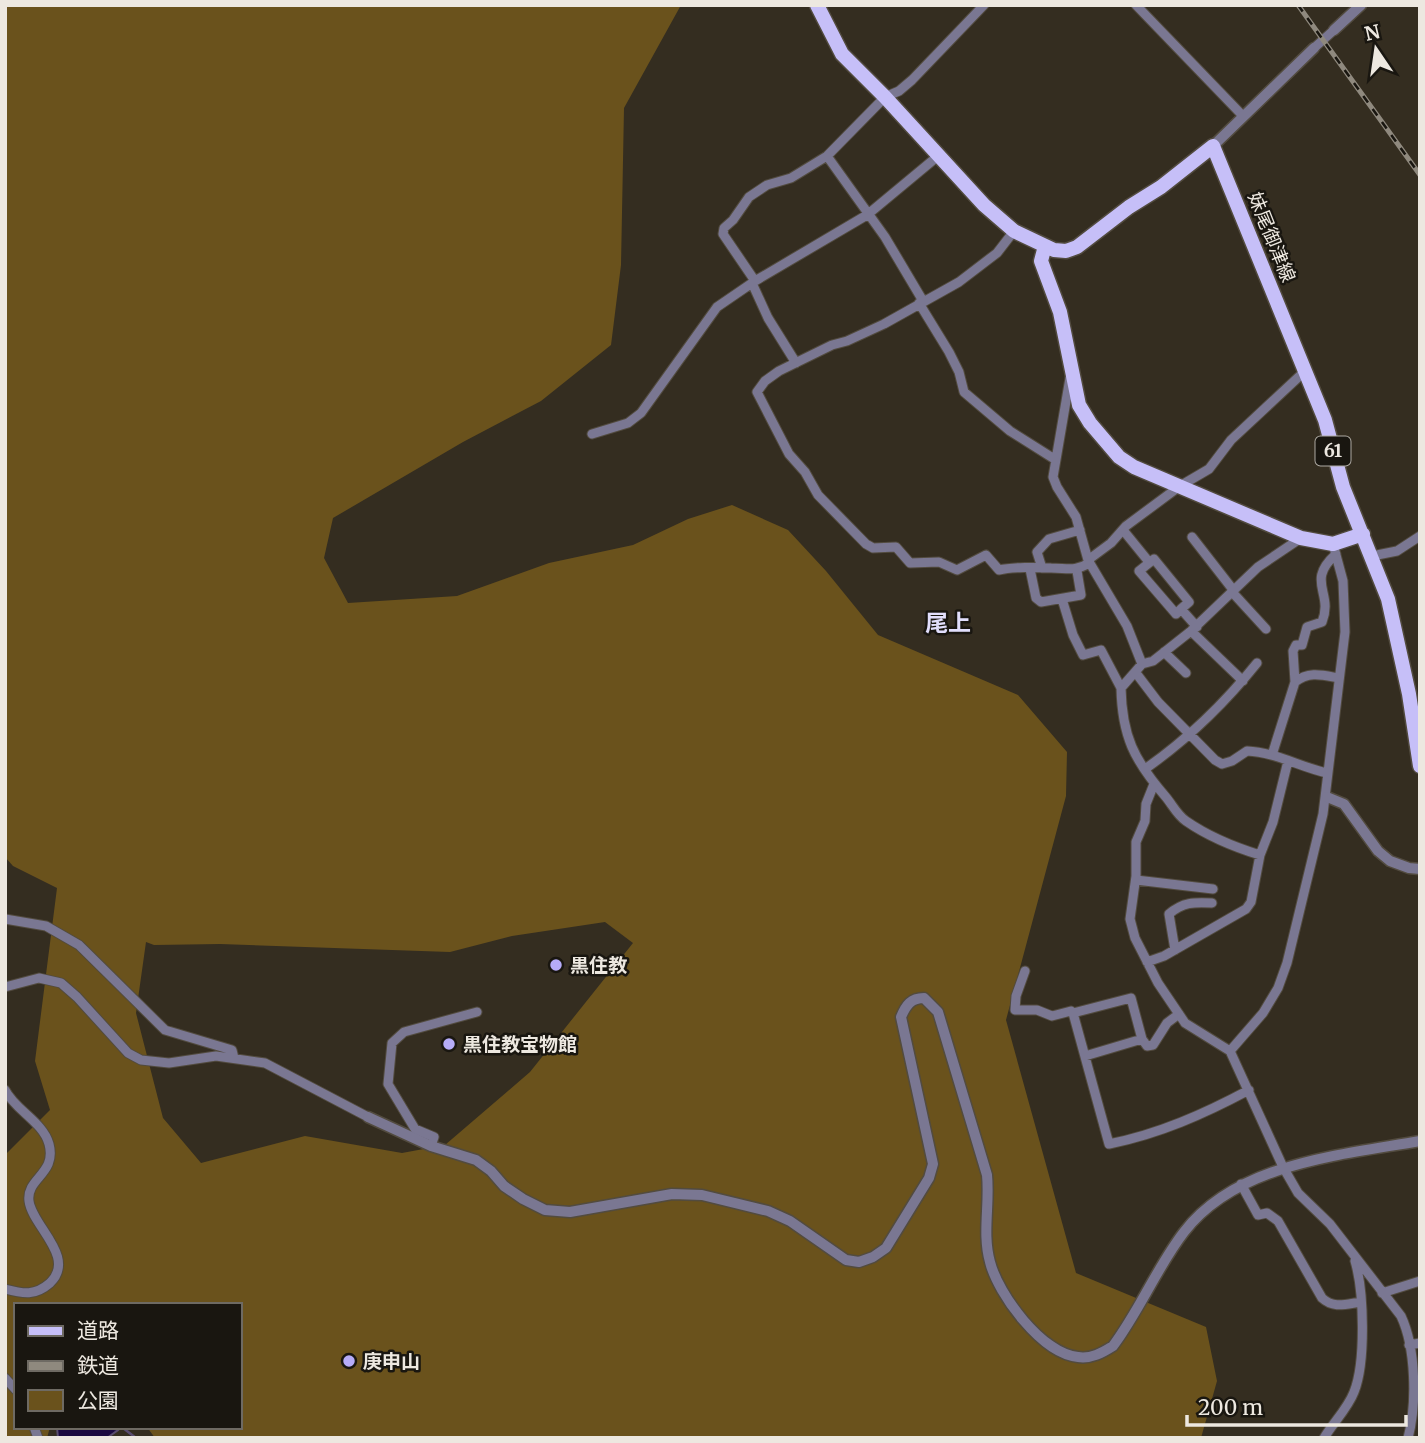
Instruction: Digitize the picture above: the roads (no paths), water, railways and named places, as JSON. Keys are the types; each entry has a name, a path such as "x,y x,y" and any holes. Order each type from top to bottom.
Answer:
{"main road":[{"path":"817,5 842,54 984,205 1014,231 1045,246 1066,251 1077,247 1213,146"},
{"name":"妹尾御津線","path":"1213,146 1325,420 1343,487 1388,599 1399,645 1420,766"},
{"path":"1045,246 1041,261 1060,312 1071,373 1083,413 1119,457 1133,467 1301,538 1334,549 1363,534"}],"street":[{"path":"796,363 768,318 754,282 723,234 724,228 743,204 760,189 791,178 827,156 885,97 905,87 984,5"},
{"path":"1136,5 1243,116"},
{"path":"1213,146 1361,5"},
{"path":"827,156 884,237 949,352 959,372 964,392 1010,431 1056,460"},
{"path":"592,434 628,423 641,413 717,307 867,215 938,156"},
{"path":"1014,231 1004,246 988,261 959,282 884,324 832,345 768,378 757,392 789,454 818,495 873,548 896,547 905,559 916,564 939,562 960,570 986,555 999,570 1020,567 1077,571 1123,530 1180,486 1209,469 1231,440 1305,371"},
{"path":"1071,373 1053,477 1076,517 1089,562 1127,626 1139,668 1158,702 1214,760 1222,764 1247,751 1272,755 1305,768 1328,773"},
{"path":"1042,568 1037,552 1049,539 1080,530"},
{"path":"1123,530 1149,562"},
{"path":"1372,556 1397,551 1420,536"},
{"path":"1192,537 1233,592 1266,629"},
{"path":"1121,688 1139,668 1153,661 1194,629 1258,567 1301,538"},
{"path":"1230,1051 1263,1013 1278,988 1287,963 1326,797 1345,632 1345,601 1334,549"},
{"path":"1272,755 1295,682 1293,651 1296,645 1302,645 1307,627 1322,622 1325,600 1320,574 1334,549"},
{"path":"1154,559 1189,602 1176,614 1139,571 1149,562 1154,559"},
{"path":"1030,569 1037,601 1081,596 1077,571"},
{"path":"1062,599 1073,635 1083,655 1101,650 1121,688 1129,745 1154,784 1183,819 1233,847 1260,855"},
{"path":"1181,609 1194,629 1243,681"},
{"path":"1164,652 1186,673"},
{"path":"1145,769 1176,747 1228,699 1257,663"},
{"path":"1295,682 1304,675 1311,674 1339,678"},
{"path":"1147,962 1175,950 1246,909 1251,902 1260,855 1273,822 1287,761"},
{"path":"1154,784 1146,804 1145,821 1136,842 1136,880 1130,919 1135,938 1185,1023 1230,1051 1283,1167 1298,1193 1330,1224 1401,1316 1409,1345 1417,1409 1408,1438"},
{"path":"1326,797 1344,804 1378,851 1390,861 1420,869"},
{"path":"1136,880 1213,889"},
{"path":"1175,950 1169,914 1179,905 1193,902 1212,903"},
{"path":"5,919 47,926 62,934 79,945 164,1030 232,1050 234,1058"},
{"path":"1025,971 1016,996 1015,1010 1037,1010 1052,1016 1131,998 1142,1039 1147,1046 1153,1045 1167,1023 1179,1014"},
{"path":"5,987 39,978 61,984 77,997 128,1053 141,1060 169,1063 216,1056 265,1063 368,1117 431,1146 476,1160 491,1171 504,1186 545,1210 570,1212 672,1194 702,1195 768,1211 790,1221 846,1260 859,1262 886,1248 924,1188 933,1164 901,1017 909,1002 924,998 937,1012 987,1175 989,1192 986,1240 994,1274 1016,1312 1034,1331 1051,1346 1078,1357 1102,1354 1113,1346 1162,1263 1186,1229 1216,1201 1241,1184 1283,1167 1420,1141"},
{"path":"431,1146 434,1137 415,1129 388,1084 392,1043 404,1032 477,1012"},
{"path":"1073,1013 1109,1144 1139,1138 1208,1112 1249,1090"},
{"path":"1085,1056 1142,1039"},
{"path":"5,1090 48,1140 49,1164 32,1186 29,1201 34,1215 53,1244 57,1260 52,1281 36,1292 26,1294 5,1289"},
{"path":"1241,1184 1258,1215 1267,1213 1278,1221 1322,1297 1329,1304 1337,1306 1361,1302"},
{"path":"1324,1438 1354,1392 1362,1331 1359,1273 1354,1256"},
{"path":"1382,1293 1420,1281"},
{"path":"1409,1345 1420,1343"}],"waterway":[{"path":"124,1429 136,1438"}],"railway":[{"path":"1298,5 1420,175"}],"place":[{"name":"黒住教","path":"556,965"},
{"name":"黒住教宝物館","path":"449,1044"},
{"name":"庚申山","path":"349,1361"}],"district":[{"name":"尾上","path":"948,623"}]}
